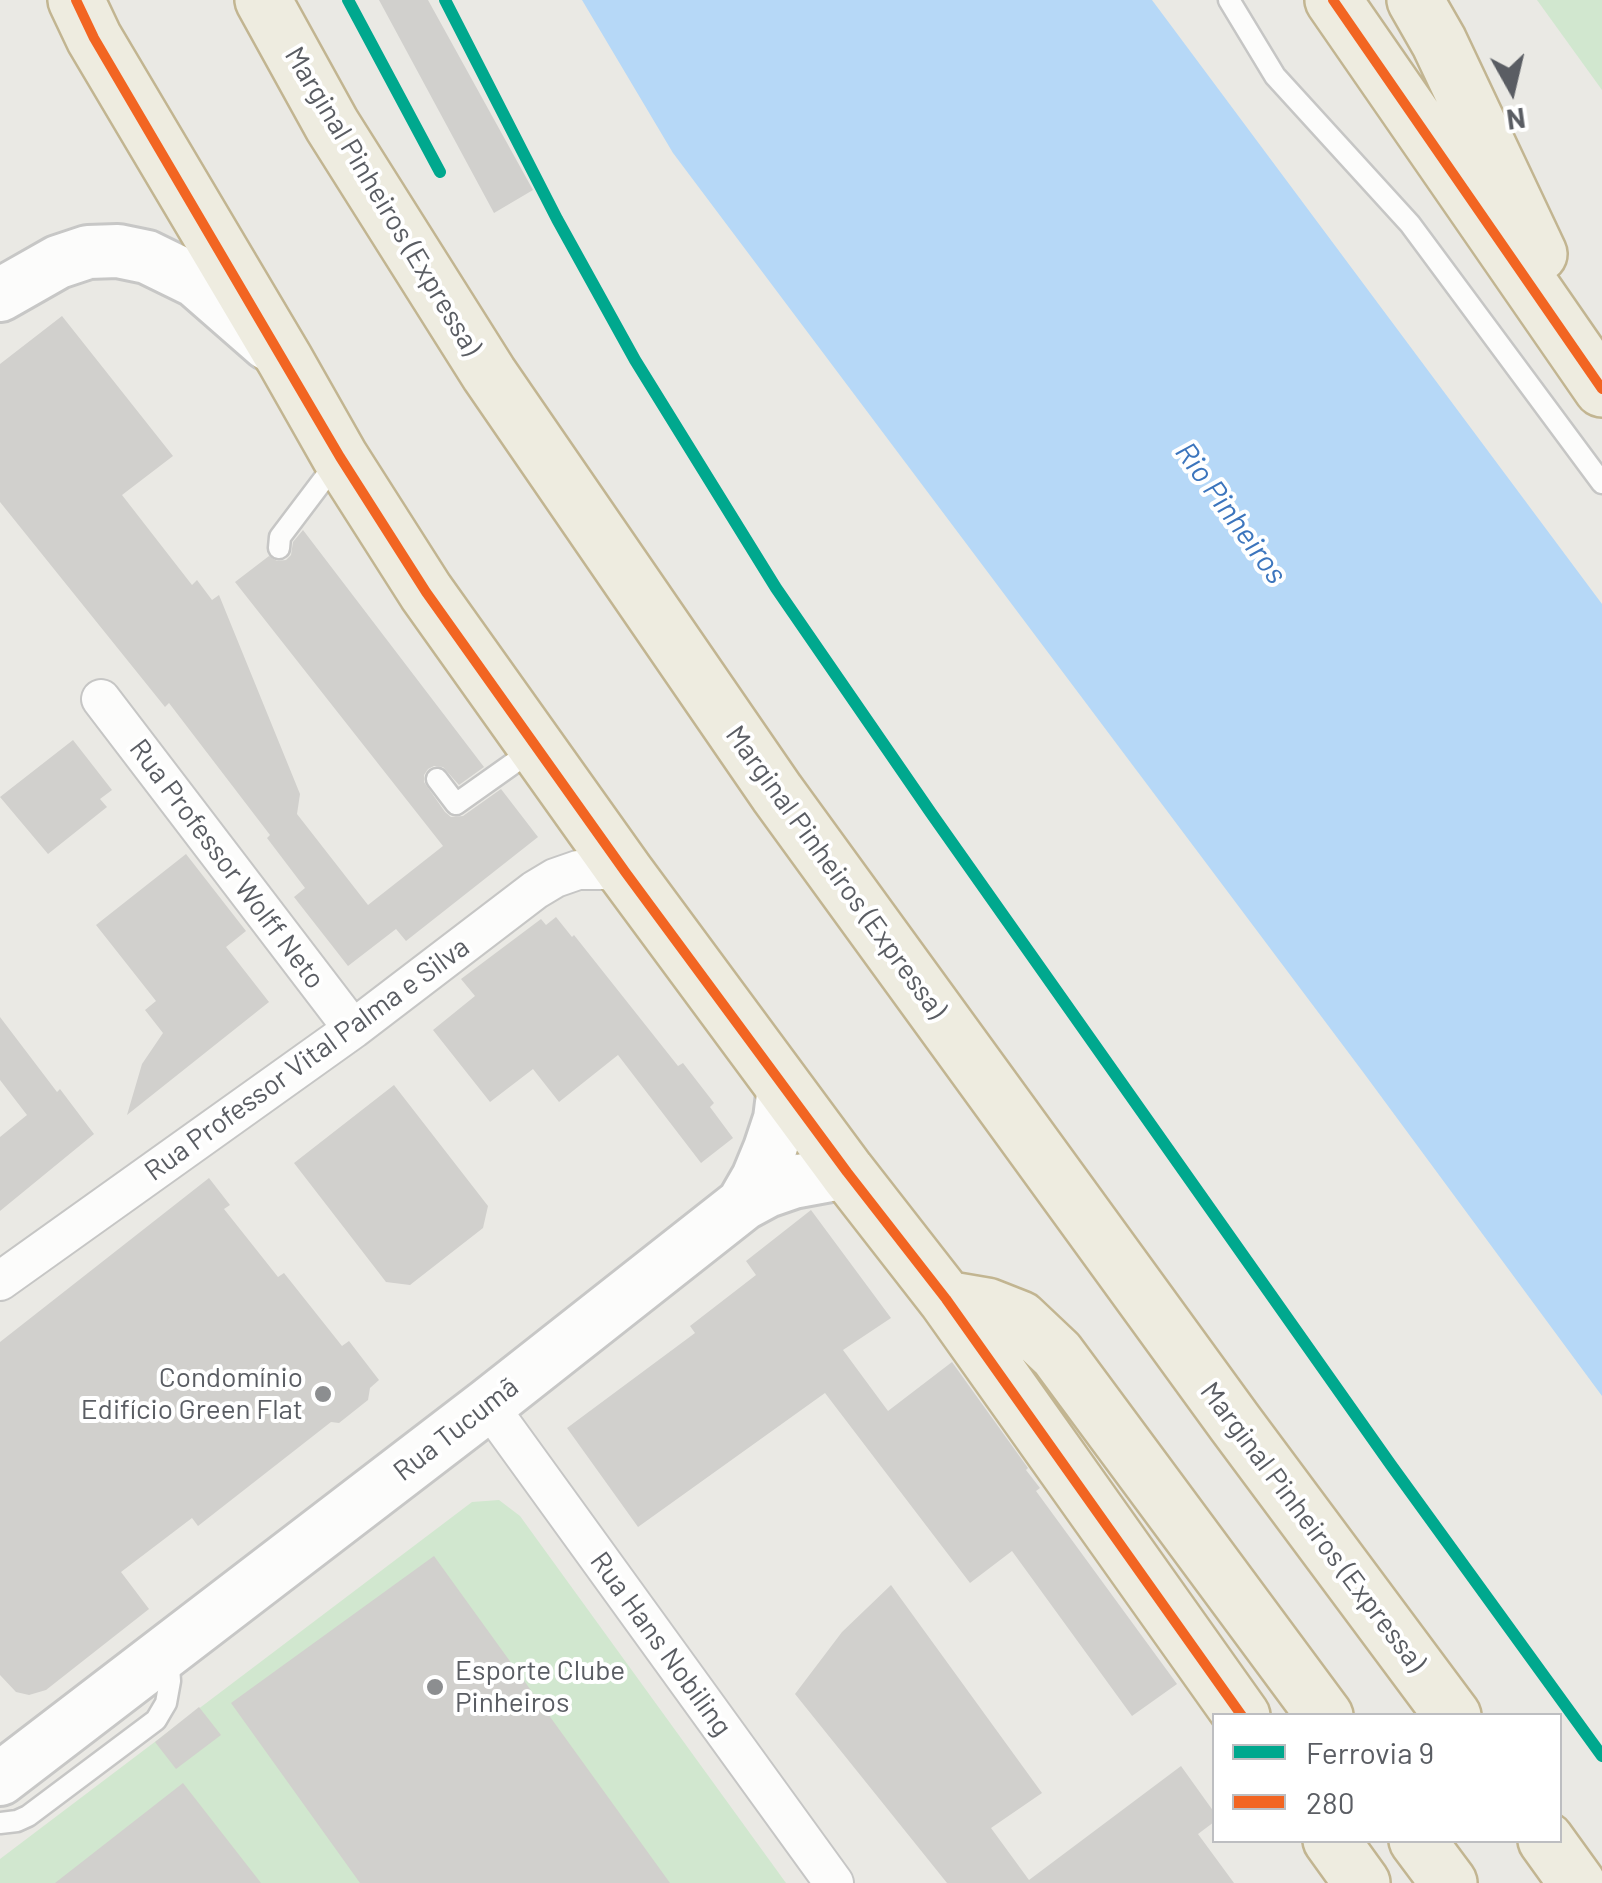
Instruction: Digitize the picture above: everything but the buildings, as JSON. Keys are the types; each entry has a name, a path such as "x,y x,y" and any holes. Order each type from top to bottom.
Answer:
{"highway":[{"name":"Marginal Pinheiros (Expressa)","path":"262,0 332,125 490,374 777,793 1450,1713"},
{"path":"1333,0 1599,384"},
{"path":"1415,0 1440,42 1599,384"},
{"path":"77,13 340,458 426,592 626,873 846,1172 946,1300 1240,1713"},
{"path":"946,1300 988,1306 1020,1320 1056,1354 1323,1713"},
{"path":"1334,1843 1362,1883"},
{"path":"1419,1843 1449,1883"},
{"path":"1548,1843 1578,1883"}],"street":[{"path":"0,295 58,262 88,252 118,251 147,257 196,281 285,360"},
{"name":"Rua Professor Wolff Neto","path":"100,699 353,1029"},
{"name":"Rua Professor Vital Palma e Silva","path":"0,1282 353,1029 534,890 578,870 626,873"},
{"name":"Rua Tucumã","path":"742,1204 770,1149 780,1119 784,1088"},
{"name":"Rua Tucumã","path":"3,1769 168,1650 742,1204 793,1182 846,1172"},
{"name":"Rua Hans Nobiling","path":"488,1405 834,1883"}],"lane":[{"path":"1229,0 1275,76 1410,224 1602,483"},
{"path":"279,548 280,537 340,458"},
{"path":"437,779 456,804 537,746"},
{"path":"0,1823 28,1816 156,1720 166,1702 170,1681 168,1650"}],"green space":[{"path":"1537,0 1602,0 1602,90"},
{"name":"Esporte Clube Pinheiros","path":"499,1500 520,1516 786,1883 0,1883 0,1859 472,1502"}],"water":[{"name":"Rio Pinheiros","path":"582,0 1152,0 1602,604 1602,1396 673,153"}],"rail line":[{"name":"9","path":"348,0 440,172"},
{"name":"9","path":"445,0 557,219 635,360 776,588 1391,1465 1602,1756"}],"transit line":[{"name":"280","path":"76,0 94,38 340,457 426,592 626,873 946,1299 1240,1713"},
{"name":"280","path":"1333,0 1602,389"}],"place":[{"name":"Condomínio Edifício Green Flat","path":"323,1394"},
{"name":"Esporte Clube Pinheiros","path":"435,1687"}]}
